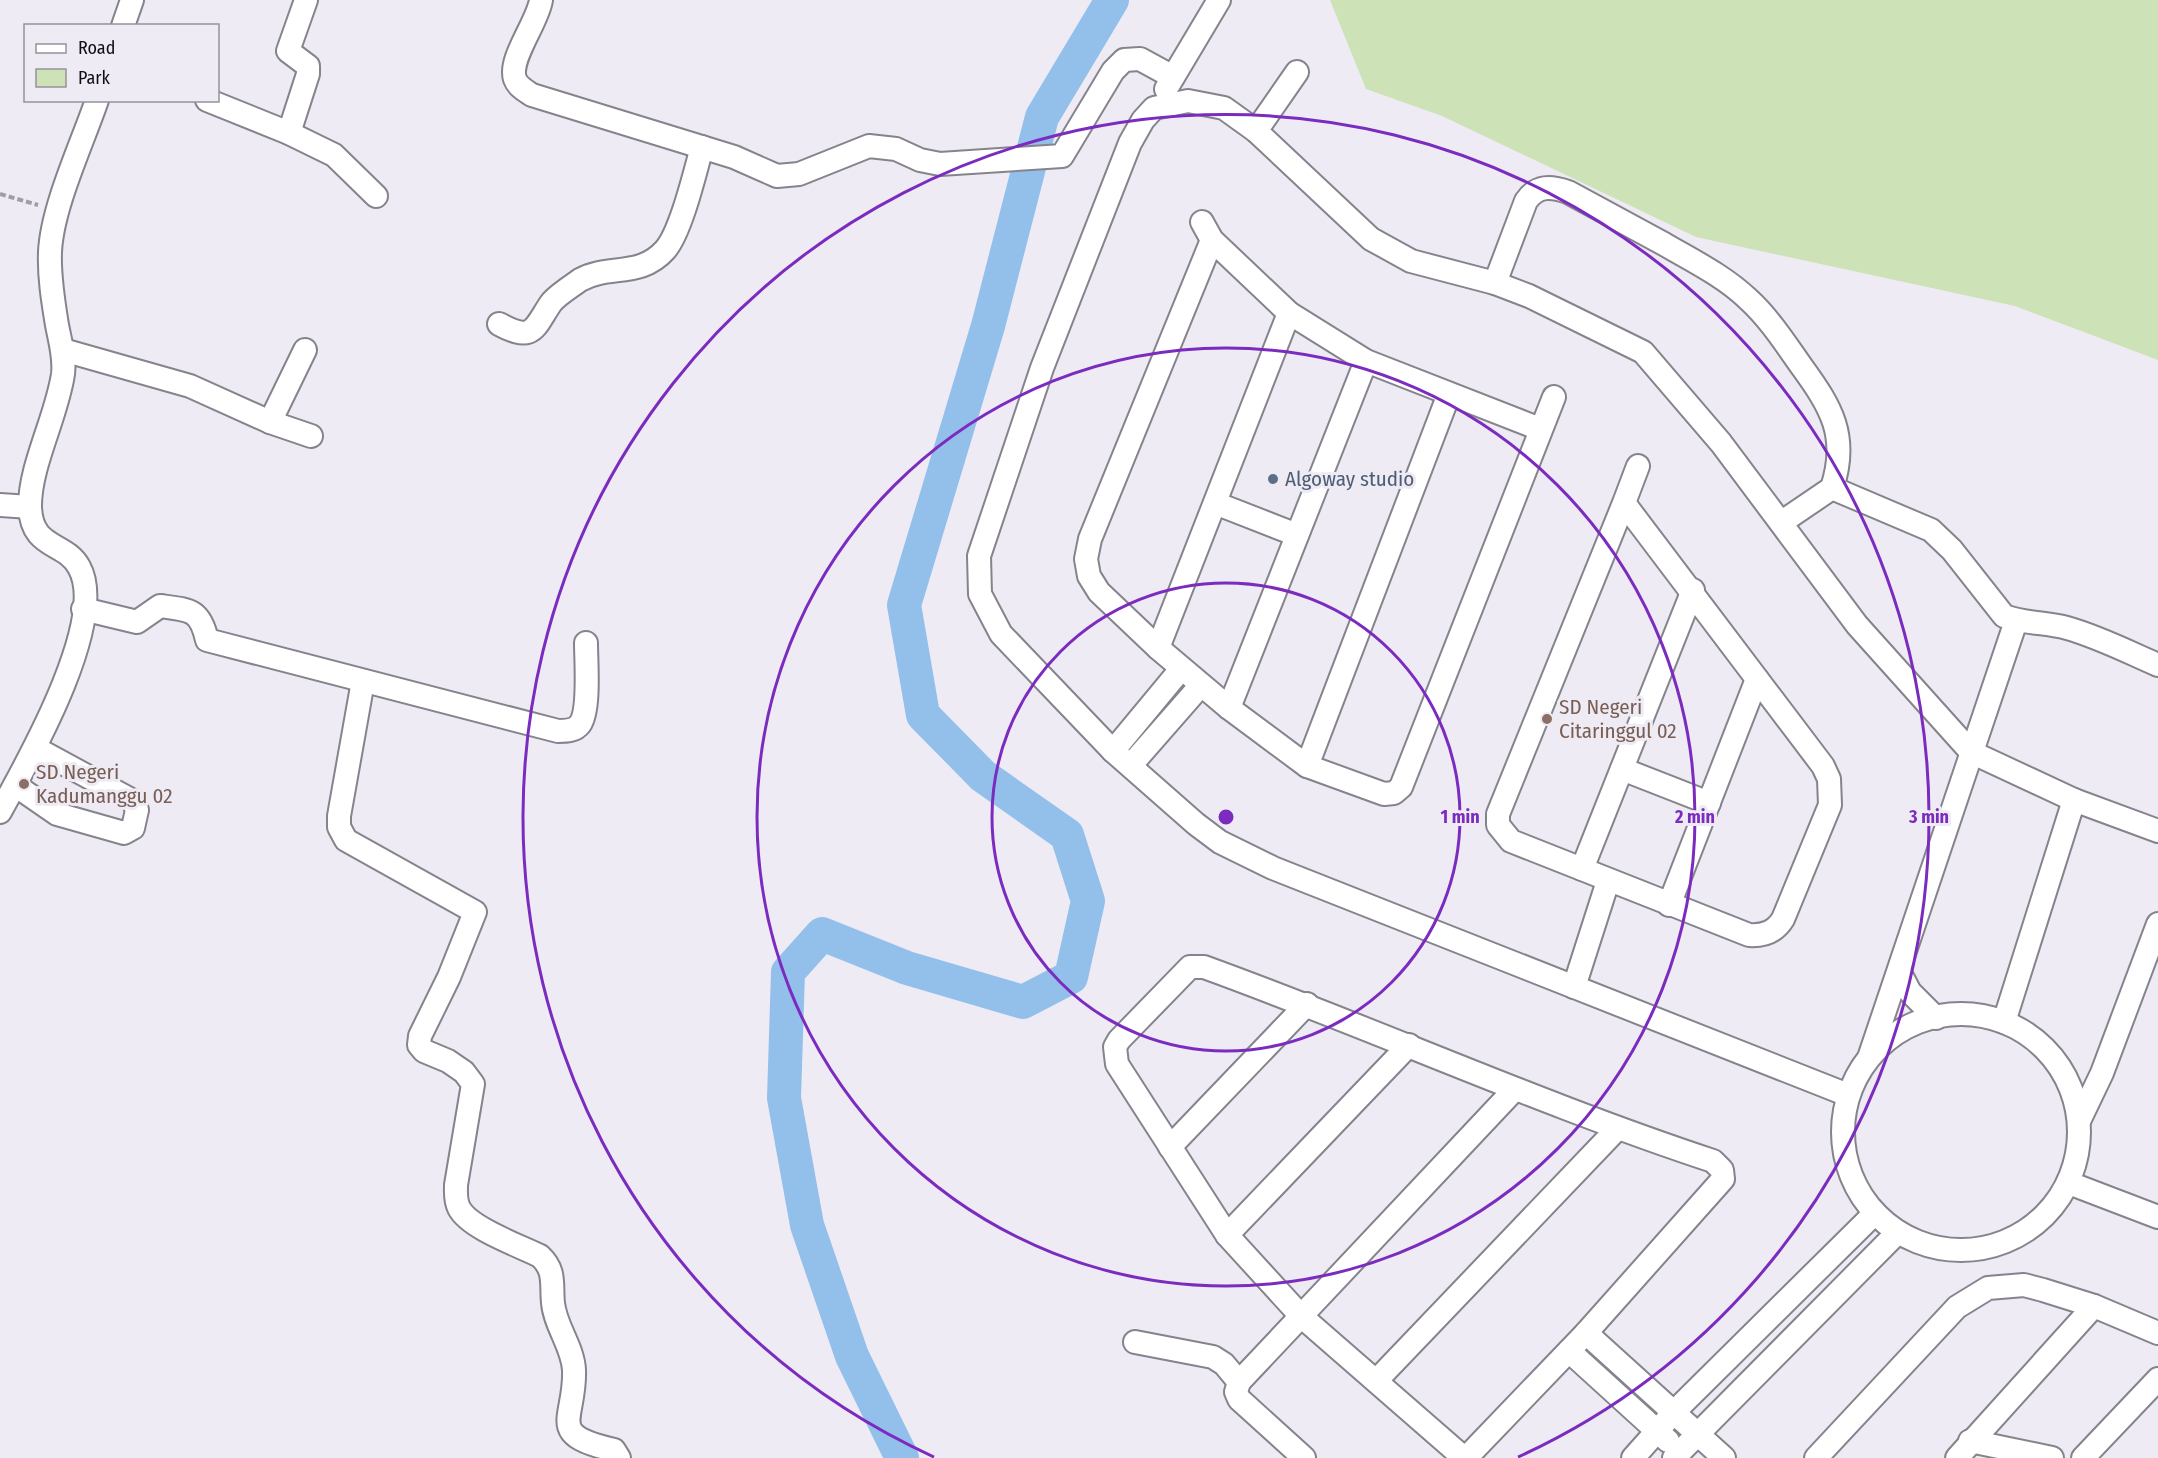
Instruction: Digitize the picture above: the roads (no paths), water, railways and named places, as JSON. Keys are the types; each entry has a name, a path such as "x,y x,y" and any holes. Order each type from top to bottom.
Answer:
{"street":[{"path":"124,24 132,0"},
{"path":"289,133 308,74 308,66 288,51 306,0"},
{"path":"541,0 538,15 517,59 516,80 521,87 532,95 745,160 777,176 799,174 869,147 896,149 920,160 940,164 1062,156 1113,71 1125,60 1140,59 1173,77"},
{"path":"1220,0 1130,143 1042,368 979,556 977,574 980,594 1001,634 1113,751 1196,824 1243,854 1273,868 1848,1095"},
{"path":"1256,131 1297,72"},
{"path":"0,812 35,748 67,677 83,609 80,568 73,560 46,543 38,533 30,507 32,490 62,376 63,350 50,252 58,211 96,102"},
{"path":"212,102 289,133 334,155 376,196"},
{"path":"1154,108 1170,103 1206,103 1239,116 1371,239 1390,251 1412,261 1495,283 1578,318 1643,352 1721,443 1857,625 1971,753 2074,800 2158,831"},
{"path":"499,324 511,330 529,332 537,328 552,301 581,280 602,272 634,270 656,259 667,249 676,229 702,147"},
{"path":"1495,283 1526,201 1532,193 1548,187 1568,192 1716,274 1749,299 1769,321 1828,403 1834,416 1838,443 1837,466 1832,488 1782,522"},
{"path":"1540,429 1366,361 1289,313 1207,231 1090,539 1086,560 1089,576 1099,592 1158,648 1229,708 1306,766 1384,794 1394,793 1401,787 1554,397"},
{"path":"1158,648 1289,313"},
{"path":"63,350 190,387 270,422 311,436"},
{"path":"270,422 305,350"},
{"path":"1229,708 1366,361"},
{"path":"1306,766 1449,394"},
{"path":"1624,503 1693,590 1757,679 1824,766 1829,779 1830,805 1783,919 1770,933 1749,935 1608,881 1511,841 1498,825 1498,814 1638,465"},
{"path":"1832,488 1931,530 1952,550 1997,610 2016,621 2067,628 2158,665"},
{"path":"1215,503 1297,535"},
{"path":"0,505 30,507"},
{"path":"1582,869 1693,590"},
{"path":"83,609 137,622 160,606 195,613 203,621 207,640 558,731 568,731 581,724 586,643"},
{"path":"1870,1057 1892,1036 1917,1022 1946,1015 1976,1015 2004,1022 2041,1044 2067,1078 2080,1119 2079,1152 2069,1183 2050,1210 2025,1232 1995,1246 1962,1250 1929,1246 1898,1233 1875,1213 1852,1178 1843,1137 1848,1095 1870,1057 2016,621"},
{"path":"1113,751 1182,669"},
{"path":"1669,905 1757,679"},
{"path":"363,681 339,827 346,840 475,912 444,988 420,1036 419,1045 424,1051 448,1061 464,1072 473,1084 455,1197 459,1210 477,1225 540,1256 549,1264 553,1275 553,1305 574,1369 567,1422 575,1437 587,1444 614,1450 619,1458"},
{"path":"1131,765 1201,685"},
{"path":"15,785 57,814 124,833 133,828 136,810 133,801 35,748"},
{"path":"1622,769 1708,803"},
{"path":"2004,1022 2074,800"},
{"path":"1574,987 1608,881"},
{"path":"2080,1119 2102,1073 2158,924"},
{"path":"1190,967 1204,967 1409,1045 1514,1090 1617,1130 1713,1161 1722,1170 1723,1179 1586,1333 1465,1458 1301,1316 1227,1235 1117,1064 1114,1055 1119,1040 1190,967"},
{"path":"1899,971 1910,993 1936,1018"},
{"path":"1170,1147 1306,1004"},
{"path":"1227,1235 1409,1045"},
{"path":"1304,1458 1239,1399 1236,1392 1239,1382 1514,1090"},
{"path":"1376,1381 1617,1130"},
{"path":"2069,1183 2158,1217"},
{"path":"1633,1458 1674,1412 1875,1213"},
{"path":"1569,1351 1680,1456 1696,1434 1898,1233"},
{"path":"1816,1458 1957,1307 1973,1295 1988,1288 2024,1285 2094,1306 2158,1333"},
{"path":"1964,1449 2094,1306"},
{"path":"1586,1333 1724,1458"},
{"path":"1135,1342 1213,1357 1224,1364 1239,1382"},
{"path":"2083,1458 2158,1378"},
{"path":"1964,1449 2052,1458"}],"waterway":[{"path":"902,1458 852,1356 807,1225 784,1098 788,972 822,934 907,968 1023,1002 1071,977 1088,901 1067,835 983,776 923,715 904,605 988,326 1042,117 1112,0"}],"place":[{"name":"Algoway studio","path":"1273,479"},
{"name":"SD Negeri Citaringgul 02","path":"1547,719"},
{"name":"SD Negeri Kadumanggu 02","path":"24,784"}]}
